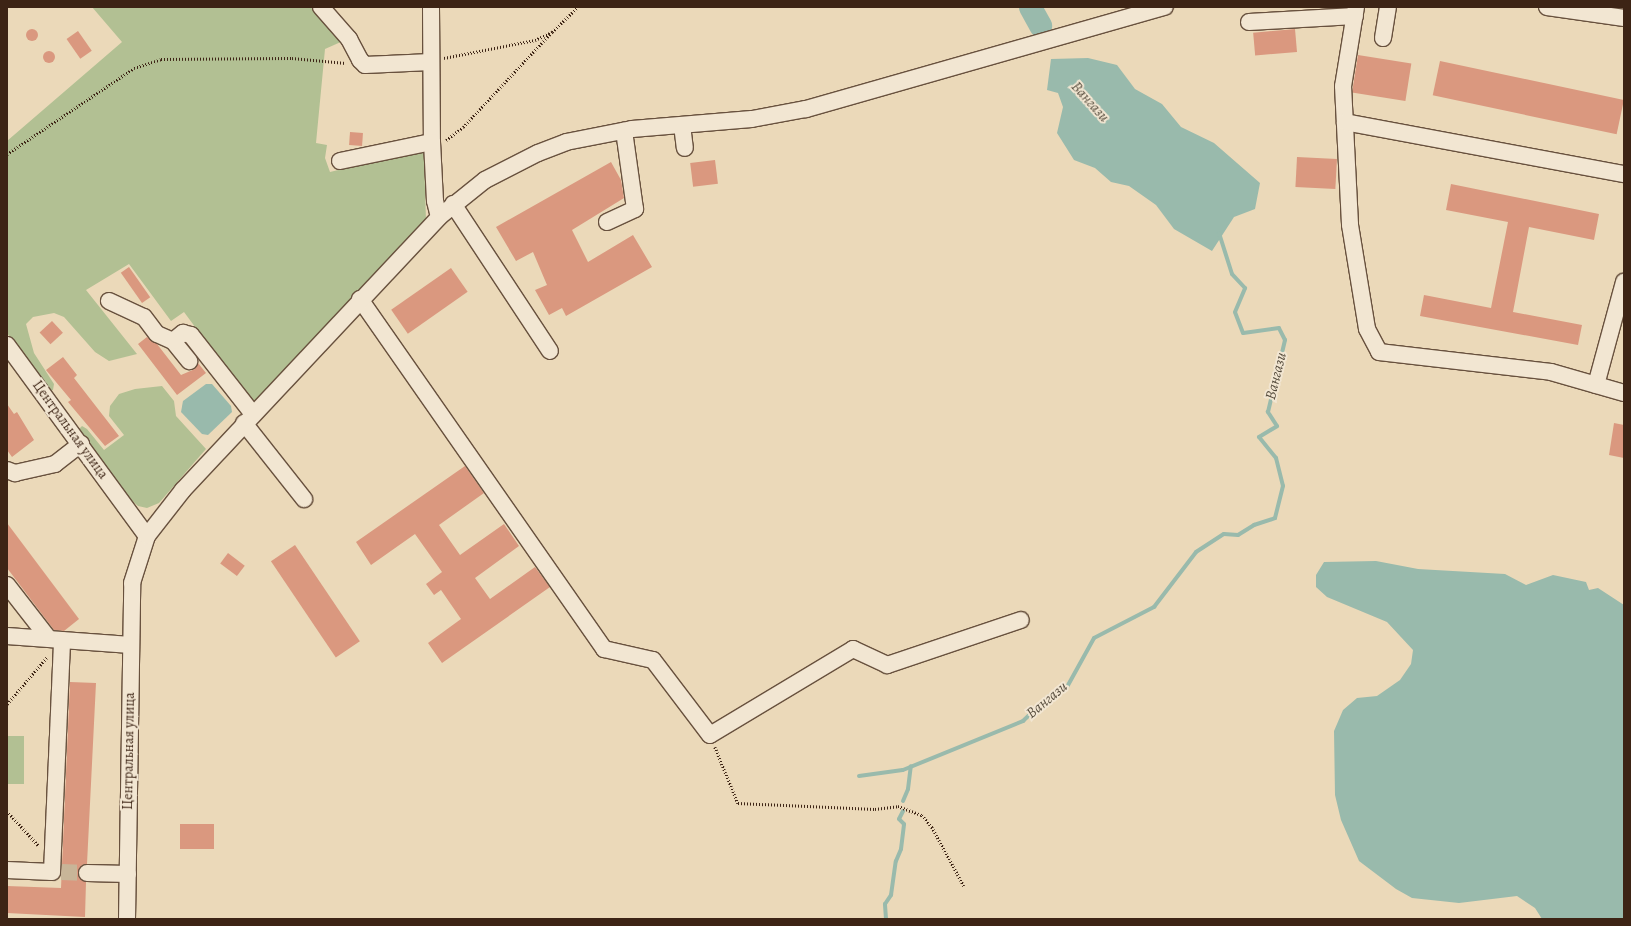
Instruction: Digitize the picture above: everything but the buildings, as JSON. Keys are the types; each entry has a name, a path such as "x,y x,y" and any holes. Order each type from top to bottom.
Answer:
{"street":[{"path":"321,7 349,39 360,60 365,65 431,62"},
{"path":"431,7 432,142 439,217"},
{"path":"147,536 183,490 360,299 439,217 453,204 485,180 538,153 566,142 624,131 752,119 806,109 1165,7"},
{"path":"1382,38 1388,7"},
{"path":"1547,7 1624,18"},
{"path":"1249,22 1355,12 1343,86 1350,225 1367,329 1379,352 1551,372 1624,393"},
{"path":"1345,122 1624,174"},
{"path":"682,125 685,148"},
{"path":"607,222 635,209 624,131"},
{"path":"340,162 432,142"},
{"path":"453,204 550,351"},
{"path":"1596,385 1617,332 1624,282"},
{"path":"360,299 604,649 653,660 710,735 853,649 887,665 1021,620"},
{"path":"110,301 144,317 157,334 173,341 189,361"},
{"path":"173,341 183,333 192,335 304,499"},
{"name":"Центральная улица","path":"7,345 147,536 132,583 127,919"},
{"path":"7,470 15,473 54,464 81,444"},
{"path":"7,585 56,639 56,868 7,870"},
{"path":"7,636 131,645"},
{"path":"86,873 128,874"}],"path":[{"path":"432,142 447,139 463,127 552,32 578,7"},
{"path":"431,62 535,40 552,32"},
{"path":"7,154 134,68 161,59 292,58 365,65"},
{"path":"7,704 56,639"},
{"path":"710,735 738,803 910,809 922,815 932,827 964,886"},
{"path":"7,811 56,868"}],"green space":[{"path":"92,7 313,7 343,41 325,49 316,143 327,145 325,158 330,172 421,150 424,154 426,221 252,404 184,312 171,321 129,264 86,290 137,354 109,361 95,352 64,317 54,313 33,317 26,324 34,353 54,384 53,390 50,391 7,333 7,141 122,42"},
{"path":"162,386 174,401 176,416 206,449 159,503 147,508 138,506 129,498 79,429 82,426 87,429 104,450 124,435 109,416 110,406 119,394 135,389"},
{"path":"7,736 24,736 24,784 7,784"}],"water":[{"path":"1088,58 1117,65 1135,89 1162,104 1181,127 1214,143 1260,183 1255,209 1234,217 1212,251 1174,229 1156,205 1129,186 1111,182 1095,168 1074,160 1057,133 1063,107 1058,93 1047,90 1051,59"},
{"path":"206,384 212,384 231,406 232,412 208,435 202,434 181,412 183,401"},
{"path":"1376,561 1418,569 1505,574 1526,585 1553,575 1586,582 1589,590 1598,588 1624,605 1624,919 1542,919 1535,908 1517,896 1459,903 1412,898 1396,889 1359,861 1341,820 1335,795 1334,731 1343,710 1357,698 1377,696 1400,680 1411,664 1413,650 1387,622 1327,597 1316,587 1316,575 1324,562"}],"waterway":[{"name":"Вангази","path":"1030,7 1040,25"},
{"name":"Вангази","path":"859,776 903,770 1023,721 1048,697 1067,687 1094,638 1154,607 1196,552 1224,534 1238,535 1254,525 1275,518 1283,486 1276,458 1259,437 1277,426 1268,412 1285,340 1279,328 1243,333 1235,312 1245,288 1232,274 1219,233"},
{"name":"Вангази","path":"903,801 908,789 911,766"},
{"name":"Вангази","path":"886,919 885,904 891,895 896,861 901,849 904,824 899,819 903,811"}],"tunnel":[{"path":"61,872 87,873"}]}
